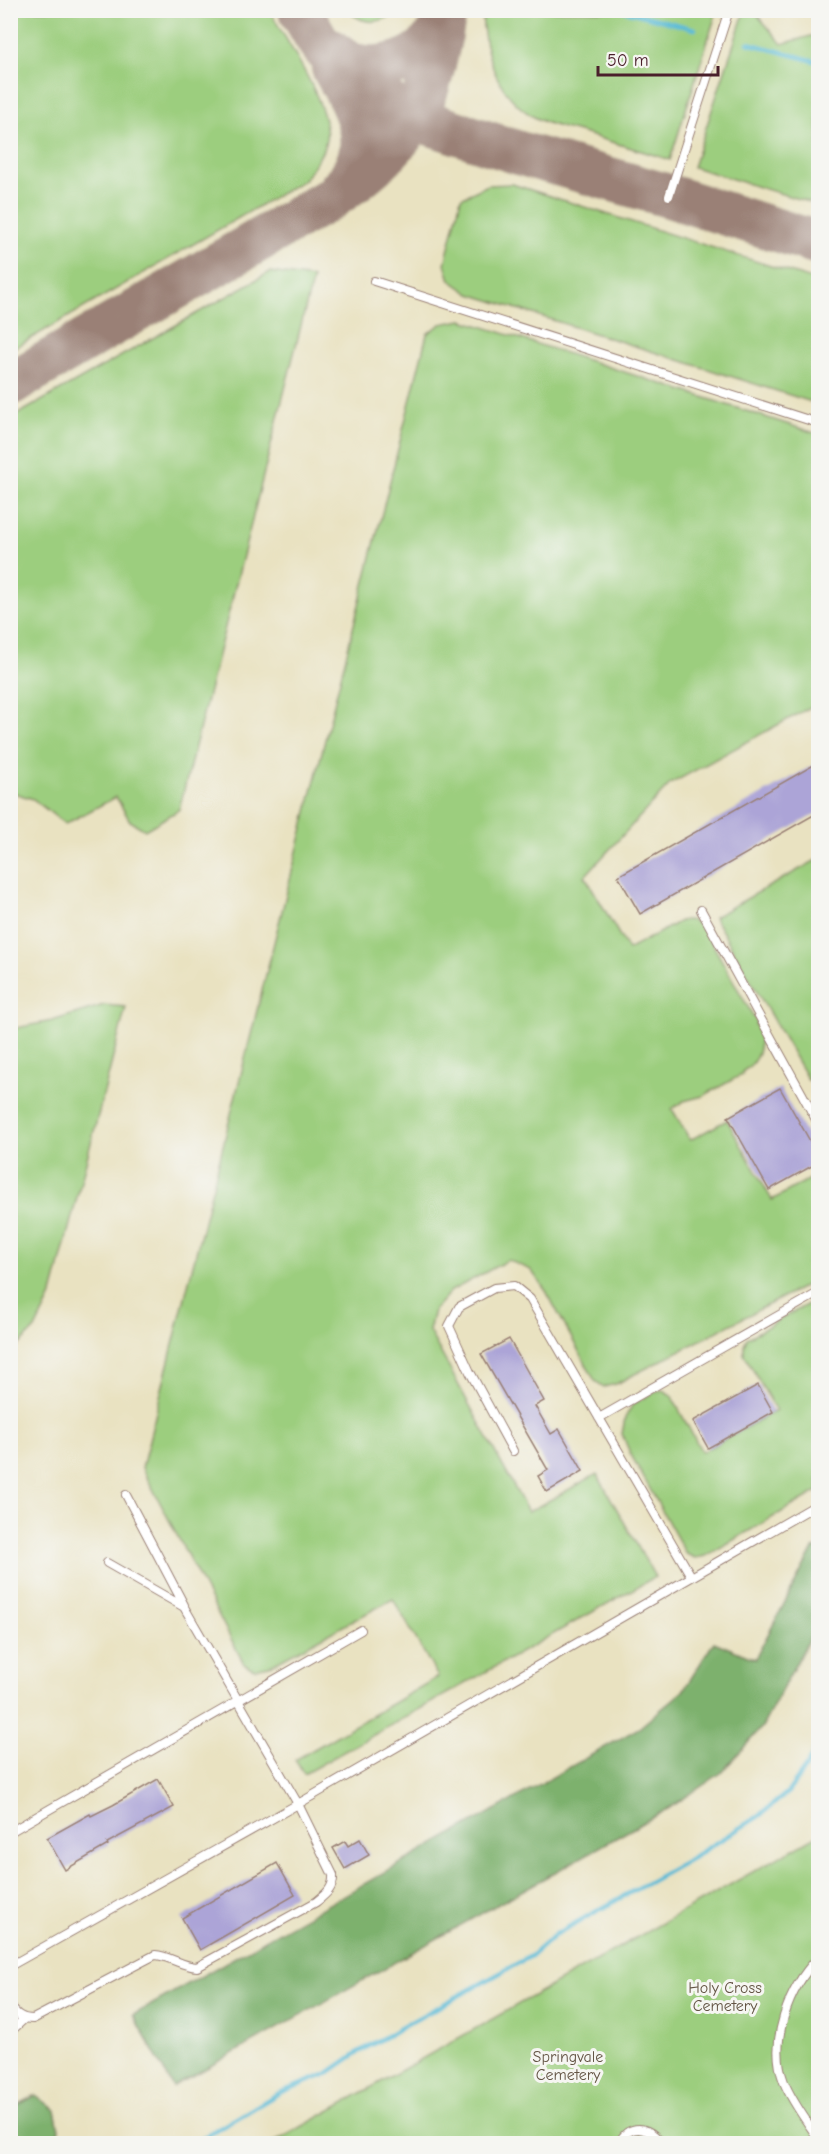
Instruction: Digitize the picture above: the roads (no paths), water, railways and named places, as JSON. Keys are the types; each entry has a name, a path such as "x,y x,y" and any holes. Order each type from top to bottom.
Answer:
{"lane":[{"path":"669,196 729,10"},
{"path":"374,281 819,423"},
{"path":"700,910 819,1123"},
{"path":"809,1107 819,1102"},
{"path":"513,1451 470,1372 449,1326 459,1307 494,1288 514,1286 530,1299 691,1576"},
{"path":"598,1418 819,1293"},
{"path":"10,2005 15,2013 24,2019 33,2019 155,1955 165,1956 186,1967 197,1967 316,1902 328,1893 334,1883 333,1875 298,1804 184,1606 126,1495"},
{"path":"10,1966 298,1804 819,1503"},
{"path":"107,1563 184,1606"},
{"path":"10,1832 361,1630"},
{"path":"819,1958 797,1983 787,2006 782,2023 779,2062 784,2082 819,2138"},
{"path":"10,2032 24,2019"},
{"path":"618,2144 628,2132 641,2129 654,2134 662,2144"}],"waterway":[{"path":"622,10 695,29"},
{"path":"748,43 818,62"},
{"path":"193,2144 279,2093 327,2074 357,2053 531,1956 556,1934 692,1858 759,1816 788,1792 808,1764 818,1743"}],"park label":[{"name":"Holy Cross Cemetery","path":"725,1996"},
{"name":"Springvale Cemetery","path":"568,2065"}]}
